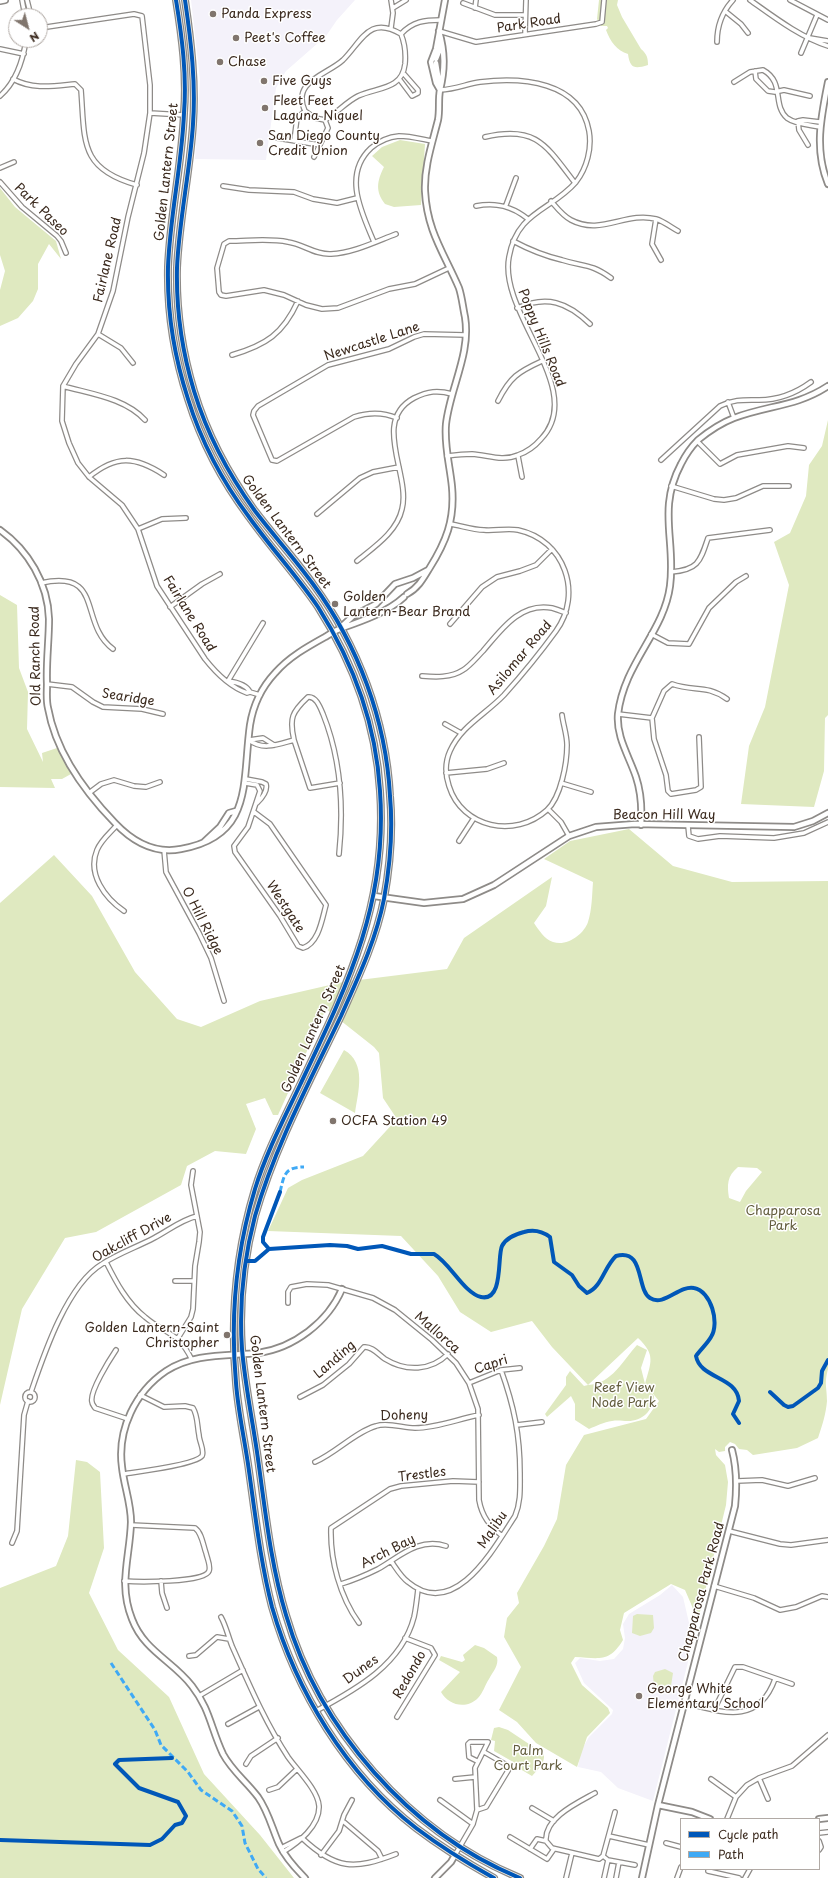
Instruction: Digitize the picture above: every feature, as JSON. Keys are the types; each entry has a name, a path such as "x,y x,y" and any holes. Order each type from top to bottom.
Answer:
{"main road":[{"path":"0,1 5,0"},
{"name":"Golden Lantern Street","path":"176,0 185,72 184,115 168,268 170,317 173,343 182,379 204,443 226,485 247,516 311,598 333,632 360,691 369,721 378,767 382,832 381,850 374,896 365,933 348,979 265,1161 255,1189 244,1229 234,1289 234,1354 236,1386 267,1585 286,1649 316,1711 344,1753 381,1795 418,1829 455,1855 494,1878"},
{"name":"Golden Lantern Street","path":"185,0 192,54 193,123 177,272 180,319 189,371 202,415 232,476 252,506 313,584 340,628 358,662 370,693 385,751 390,791 391,818 384,898 371,943 354,987 287,1131 259,1203 250,1237 243,1296 242,1354 278,1585 296,1645 326,1706 355,1748 385,1783 436,1829 460,1846 501,1870 520,1878"}],"street":[{"path":"391,0 393,8 391,28"},
{"path":"393,8 406,0"},
{"path":"445,0 438,39 431,60 435,64 445,65"},
{"path":"475,8 476,0"},
{"path":"525,34 524,15 526,0"},
{"name":"Park Road","path":"439,31 476,42 602,22 604,0"},
{"path":"717,42 717,28 725,11 733,0"},
{"path":"750,0 778,20 813,41 828,46"},
{"path":"790,0 828,20"},
{"path":"463,4 495,15 524,15"},
{"path":"725,11 741,24 748,33"},
{"name":"Fairlane Road","path":"48,27 134,14 142,16 150,85 150,113 113,291 98,334 76,364 63,386 62,421 64,428 78,463 89,477 122,505 138,529 157,586 212,668 239,690 260,696"},
{"path":"801,53 818,15"},
{"path":"401,34 406,28 421,21 441,20"},
{"path":"383,26 391,28 401,34 406,53 404,74 400,80 391,86 359,96 325,120 315,118 305,111 302,99 308,84 319,74 342,60 365,33 383,26"},
{"path":"340,628 350,626 386,610 406,596 423,580 443,547 451,524 452,486 447,456 446,424 452,394 461,368 466,335 461,297 449,268 436,243 426,208 426,176 439,112 440,90 443,83 445,65 445,55 439,31"},
{"path":"808,38 828,42"},
{"path":"438,39 440,49 435,64 436,83 440,90"},
{"path":"0,96 13,79 24,54 25,48"},
{"path":"0,49 24,54"},
{"path":"734,82 755,71 763,70 776,83 782,112 790,120 803,120 820,124"},
{"path":"755,71 756,78 765,90 770,92 784,90 810,96"},
{"path":"400,80 412,96 418,93 418,90 404,74"},
{"path":"13,79 22,84 34,87 75,84 81,90 86,146 92,159 103,171 119,180 136,185"},
{"path":"828,82 826,105 820,124 820,155 828,184"},
{"name":"Poppy Hills Road","path":"440,90 462,88 480,83 541,83 564,93 575,103 584,115 590,134 587,160 583,172 575,183 528,219 513,241 508,262 508,276 511,292 542,361 554,394 553,416 546,434 532,448 518,456 499,458 467,454 447,456"},
{"path":"294,141 297,118 305,111"},
{"path":"150,113 184,115"},
{"path":"314,157 328,128 325,120"},
{"path":"798,121 799,130 808,145"},
{"path":"485,138 505,133 529,136 553,154 575,183"},
{"path":"374,242 357,198 357,172 363,158 374,146 387,139 399,136 432,141"},
{"path":"277,138 320,145"},
{"path":"0,168 6,164 14,162"},
{"path":"506,205 516,178"},
{"name":"Park Paseo","path":"0,182 22,207 57,236 66,253"},
{"path":"223,186 249,190 294,192 313,199 337,203 357,198"},
{"path":"551,201 565,216 582,225 602,226 637,218 656,219 678,231"},
{"path":"476,206 486,204 506,205 528,219"},
{"path":"656,219 652,244 661,260"},
{"path":"396,234 356,249 327,254 290,242 278,240 229,242 224,244 217,268 219,292 221,295 226,296 264,290 322,309 338,308 389,289 425,280 449,268"},
{"path":"513,241 557,259 587,264 600,270 611,278"},
{"path":"232,355 249,350 271,339 285,324 298,301"},
{"path":"517,308 542,301 552,301 571,308 590,324"},
{"path":"98,334 121,348 133,363"},
{"name":"Newcastle Lane","path":"398,418 380,413 363,414 354,417 278,461 272,460 253,415 258,406 328,365 389,349 424,334 466,335"},
{"path":"498,401 506,384 514,375 542,361"},
{"path":"661,460 720,406 735,400 760,400 775,398 797,391 811,382"},
{"path":"63,386 120,403 140,414 145,420"},
{"path":"641,825 640,796 636,776 623,750 618,714 625,682 662,614 668,599 671,572 667,513 671,486 685,457 697,441 716,427 734,418 801,401 828,386"},
{"path":"357,561 389,533 403,509 404,492 393,442 394,426 398,418 406,404 420,395 436,390 452,394"},
{"path":"728,402 734,418"},
{"path":"697,441 720,464 737,455 788,446 804,448"},
{"path":"518,456 522,477"},
{"path":"89,477 100,468 117,461 133,460 151,466 164,475"},
{"path":"317,514 360,478 373,472 399,467"},
{"path":"671,486 714,499 724,500 736,498 763,486 789,486"},
{"path":"138,529 162,519 186,518"},
{"name":"Asilomar Road","path":"451,524 484,530 518,530 534,537 552,550 563,564 569,590 563,622 556,632 504,694 461,733 450,752 446,761 446,773 451,793 456,802 474,818 490,826 515,826 531,821 548,809 562,783 567,744 562,715"},
{"name":"Old Ranch Road","path":"0,530 18,545 26,556 45,593 49,618 47,706 56,738 72,769 89,793 117,825 138,842 164,850 194,846 204,842 220,827 229,813 236,812 243,795 251,724 260,696 272,676 284,663 296,654 340,628"},
{"path":"671,572 686,571 697,563 703,554 708,538 770,530"},
{"path":"450,624 482,587 498,577 536,565 552,550"},
{"path":"340,628 353,616 376,604 395,584 413,578 428,570"},
{"path":"170,607 202,584 220,574"},
{"path":"651,634 668,643 689,644 709,608 736,582 746,576"},
{"path":"41,583 65,580 80,587 87,598 92,615 102,638 113,649"},
{"path":"422,676 441,677 463,670 518,614 534,608 551,608 566,612"},
{"path":"228,681 263,623"},
{"name":"Fairlane Road","path":"228,681 237,682 249,689 250,692"},
{"name":"Searidge","path":"47,684 72,687 94,702 103,706 142,709 163,714"},
{"path":"699,737 700,787 696,790 672,794 668,791 666,775 654,739 652,718 661,697 670,684 688,688 708,689 727,699"},
{"path":"339,854 342,821 340,783 336,757 328,726 317,701 310,696 293,713 291,726 294,740 310,788 340,783"},
{"path":"618,714 652,718"},
{"path":"445,724 461,733"},
{"path":"249,740 262,738 274,745"},
{"path":"249,740 257,745 267,746 294,740"},
{"path":"267,740 267,746"},
{"path":"446,773 487,770 504,763"},
{"path":"89,793 101,784 114,780 134,786 146,787 160,782"},
{"name":"Westgate","path":"245,781 257,785 260,791 248,827 234,846 235,852 280,916 298,946 303,948 309,946 320,929 326,905 270,824 254,812"},
{"name":"Westgate","path":"245,781 262,782 266,784 267,788 262,799 257,803"},
{"path":"562,783 591,792"},
{"path":"548,809 560,822 569,836"},
{"name":"Beacon Hill Way","path":"374,896 432,904 455,901 471,896 494,885 569,836 596,827 641,825 794,827 813,821 828,813"},
{"path":"459,841 474,818"},
{"path":"688,826 689,836 698,839 720,836 774,838 804,834 828,822"},
{"path":"117,825 101,843 97,850 95,871 97,880 105,893 113,903 124,911"},
{"name":"O Hill Ridge","path":"164,850 166,872 208,952 224,1000"},
{"path":"178,1338 191,1317 200,1232 191,1185 193,1171"},
{"name":"Oakcliff Drive","path":"12,1543 17,1531 24,1415 28,1401 26,1395 31,1392 50,1342 68,1303 85,1280 106,1262 154,1238 182,1221 197,1216"},
{"path":"106,1262 120,1288 131,1304 145,1317 178,1338 192,1360"},
{"path":"175,1281 194,1281"},
{"name":"Mallorca","path":"288,1303 288,1292 291,1288 298,1285 317,1284 342,1289 373,1298 395,1310 448,1354 460,1368 469,1384 479,1415 479,1500 481,1510 490,1526 502,1536"},
{"path":"305,1878 282,1850 269,1818 258,1797 238,1776 226,1759 218,1742 209,1712 199,1696 188,1681 154,1652 137,1630 126,1601 124,1581 131,1525 130,1504 123,1474 121,1454 128,1419 140,1395 164,1372 174,1366 192,1360 272,1349 300,1337 314,1327 333,1308 342,1289"},
{"name":"Landing","path":"300,1397 323,1385 349,1364 364,1347 370,1347 395,1364 414,1368 437,1363 448,1354"},
{"path":"116,1350 102,1373 92,1397 92,1402 95,1408 128,1419"},
{"name":"Capri","path":"469,1384 501,1370 520,1368"},
{"name":"Malibu","path":"418,1589 427,1592 456,1589 467,1581 476,1572 502,1536 515,1516 519,1506 519,1442 517,1425 512,1398 501,1370"},
{"name":"Oakcliff Drive","path":"28,1401 33,1401 35,1397 31,1392"},
{"path":"123,1474 170,1467 197,1460 202,1456 203,1452 199,1441 196,1413 193,1408 185,1406 164,1407 140,1395"},
{"name":"Doheny","path":"315,1462 334,1452 361,1433 378,1425 414,1428 430,1427 479,1415"},
{"path":"517,1425 542,1422"},
{"name":"Chapparosa Park Road","path":"642,1878 658,1805 735,1506 737,1481 736,1465 732,1450"},
{"path":"737,1481 762,1480 788,1486 815,1478"},
{"name":"Trestles","path":"341,1584 333,1561 331,1528 390,1489 401,1486 458,1480 479,1482"},
{"path":"124,1581 184,1580 206,1575 209,1571 210,1565 198,1530 190,1527 131,1525"},
{"path":"729,1531 780,1544 791,1545 828,1540"},
{"name":"Arch Bay","path":"341,1584 371,1572 415,1547 435,1543 446,1546"},
{"path":"391,1560 407,1582 418,1589"},
{"path":"161,1581 162,1593 167,1608"},
{"path":"341,1584 348,1608 359,1623"},
{"path":"714,1586 754,1598 780,1610 796,1607 822,1596 828,1597"},
{"name":"Dunes","path":"316,1711 381,1670 391,1659 405,1638 414,1617 418,1589"},
{"path":"221,1617 258,1707 278,1738 288,1757 314,1793 319,1804 314,1824 302,1838 282,1850"},
{"path":"189,1656 196,1655 217,1637 229,1639"},
{"name":"Redondo","path":"397,1717 435,1655 432,1648 405,1638"},
{"path":"714,1710 735,1667 743,1667 792,1684"},
{"path":"199,1696 243,1670"},
{"path":"685,1703 733,1713 752,1708 766,1696 775,1679"},
{"path":"228,1724 258,1707"},
{"path":"727,1818 736,1797 747,1785 759,1778 792,1766 828,1735"},
{"path":"246,1764 251,1756 278,1738"},
{"path":"435,1878 451,1862 473,1824 477,1810 475,1777 478,1761 488,1742 469,1742 469,1757 478,1761"},
{"path":"477,1810 486,1807 509,1769 505,1764 484,1752"},
{"path":"269,1790 278,1787 298,1769"},
{"path":"455,1779 475,1777"},
{"path":"759,1778 768,1799"},
{"path":"711,1779 736,1797"},
{"path":"546,1841 545,1835 554,1821 573,1805 595,1793"},
{"path":"321,1855 336,1837 344,1822 344,1815 352,1800"},
{"path":"440,1800 473,1824"},
{"path":"658,1805 692,1812 707,1818"},
{"path":"532,1808 554,1821"},
{"path":"530,1849 537,1839 546,1841 554,1849 599,1859 603,1856 615,1812"},
{"path":"344,1822 378,1851 382,1859"},
{"path":"609,1836 649,1845"},
{"path":"510,1837 546,1859 554,1849"},
{"path":"302,1838 321,1855 337,1863 354,1866 369,1864 396,1854"},
{"path":"666,1842 680,1847"},
{"path":"566,1878 572,1853"},
{"path":"603,1856 608,1860 635,1865"},
{"path":"604,1878 608,1860"},
{"path":"616,1878 619,1862"},
{"path":"708,1871 739,1878"}],"shaded area":[{"path":"191,0 355,0 337,20 326,36 286,71 276,88 266,160 195,159 200,80"},
{"name":"George White Elementary School","path":"672,1585 683,1597 690,1627 692,1646 653,1801 618,1788 601,1772 578,1767 581,1751 589,1737 612,1714 613,1710 584,1683 575,1663 580,1658 600,1661 614,1659 623,1649 625,1638 623,1624 629,1614 660,1595"}],"green space":[{"path":"599,0 618,0 617,5 622,17 641,49 646,54 648,65 634,67 630,63 628,54 620,51 612,42 606,30 608,28 607,26 601,26 597,19"},
{"path":"400,140 425,144 421,205 394,207 385,204 378,190 380,177 384,167 372,156 382,147"},
{"path":"0,188 15,207 56,241 61,259 49,244 38,264 38,289 33,301 18,318 0,326 0,290 5,271 0,255"},
{"path":"828,420 828,715 825,718 824,771 814,807 741,804 749,746 765,707 789,585 774,542 790,533 806,496 809,465 822,446"},
{"path":"0,595 17,605 19,668 28,692 27,729 43,762 42,753 57,748 71,774 62,779 51,779 55,788 0,787"},
{"name":"Chapparosa Park","path":"629,829 673,866 732,882 828,881 828,1369 826,1382 826,1411 818,1438 797,1448 753,1455 747,1450 739,1449 735,1444 730,1442 725,1447 725,1451 719,1452 715,1449 716,1455 725,1465 728,1482 726,1505 698,1620 685,1590 671,1584 624,1613 620,1630 623,1640 608,1656 603,1658 575,1657 571,1663 582,1685 608,1708 610,1713 587,1737 577,1767 536,1743 517,1722 499,1710 521,1667 504,1637 507,1618 519,1603 517,1593 544,1546 557,1519 566,1465 584,1435 646,1419 659,1401 645,1384 650,1364 650,1354 648,1349 638,1338 588,1385 552,1347 532,1321 491,1332 460,1312 438,1276 401,1236 268,1231 288,1188 302,1180 363,1156 397,1119 383,1098 379,1053 374,1047 326,1009 278,1115 273,1115 265,1098 246,1104 256,1129 246,1154 215,1151 187,1166 181,1185 96,1232 65,1238 22,1309 0,1405 0,903 54,855 92,896 135,972 177,1019 201,1027 260,1001 343,982 447,969 464,938 552,877 546,906 534,923 542,934 550,941 564,943 569,941 579,935 586,927 591,907 593,882 544,859 570,841","holes":["738,1167 757,1168 762,1172 746,1191 740,1202 729,1198 729,1181 734,1170"]},
{"path":"344,1050 356,1062 358,1070 359,1087 355,1113 320,1093"},
{"name":"Reef View Node Park","path":"637,1345 647,1350 641,1368 645,1384 654,1396 649,1411 642,1417 633,1421 616,1421 600,1424 589,1429 575,1420 575,1404 571,1396 547,1417 545,1414 566,1385 566,1377 570,1371 584,1386 596,1384 610,1376"},
{"path":"76,1460 87,1462 100,1472 104,1548 89,1593 118,1650 169,1697 204,1774 260,1835 294,1878 0,1878 0,1588 56,1566 68,1536"},
{"path":"637,1614 653,1615 654,1628 651,1633 640,1636 632,1633 633,1616"},
{"path":"475,1645 484,1648 497,1657 496,1666 478,1698 473,1702 463,1705 453,1703 441,1692 460,1672 439,1660 441,1656 462,1662 465,1660 463,1655"},
{"path":"665,1669 673,1673 671,1686 668,1688 654,1687 653,1676 655,1672"},
{"name":"Palm Court Park","path":"499,1727 508,1730 544,1754 542,1764 532,1776 515,1766 515,1763 494,1751 495,1741 491,1740 494,1728"}],"marked path":[{"path":"280,1192 286,1174 297,1167 304,1167"},
{"path":"111,1663 155,1730 161,1745 188,1772 201,1790 232,1811 242,1826 245,1843 258,1869 266,1878"}],"cycle path":[{"path":"176,0 183,56 185,99 181,151 169,248 168,284 172,333 183,383 199,430 221,475 249,517 318,607 342,650 361,695 368,718 378,766 380,791 381,832 377,871 371,908 361,943 333,1013 264,1162 248,1213 239,1261 234,1309 234,1358 240,1413 261,1554 272,1607 282,1638 295,1669 310,1700 327,1729 346,1756 367,1782 416,1828 435,1842 494,1878"},
{"path":"185,0 192,62 194,109 190,160 178,250 177,284 183,346 190,376 205,423 236,483 255,511 313,584 343,632 356,658 367,684 383,739 391,809 388,874 381,914 366,959 354,987 294,1114 273,1164 255,1216 245,1265 241,1316 242,1349 272,1555 280,1595 301,1657 321,1698 346,1736 374,1772 406,1805 442,1834 480,1858 520,1878"},
{"path":"269,1249 263,1242 263,1237 280,1192"},
{"path":"247,1261 255,1261 269,1249 330,1245 347,1246 358,1249 382,1246 411,1254 434,1254 446,1264 469,1290 481,1297 488,1297 493,1293 496,1286 502,1246 509,1239 521,1233 538,1231 550,1237 554,1262 572,1275 579,1286 587,1293 600,1282 616,1256 625,1255 632,1258 636,1263 643,1287 650,1298 661,1300 688,1288 700,1290 705,1295 712,1308 715,1324 714,1331 709,1340 696,1356 699,1364 704,1369 726,1382 737,1393 739,1401 733,1414 739,1423"},
{"path":"770,1392 784,1405 788,1407 793,1406 818,1388 821,1383 822,1371 828,1360"},
{"path":"0,1840 150,1845 162,1839 175,1825 182,1823 186,1816 178,1802 139,1788 115,1764 119,1760 172,1758"}],"place":[{"name":"Panda Express","path":"213,14"},
{"name":"Peet's Coffee","path":"236,38"},
{"name":"Chase","path":"220,62"},
{"name":"Five Guys","path":"264,81"},
{"name":"Fleet Feet Laguna Niguel","path":"265,108"},
{"name":"San Diego County Credit Union","path":"260,143"},
{"name":"Golden Lantern-Bear Brand","path":"335,604"},
{"name":"OCFA Station 49","path":"333,1121"},
{"name":"Golden Lantern-Saint Christopher","path":"227,1335"},
{"name":"George White Elementary School","path":"639,1696"}]}
